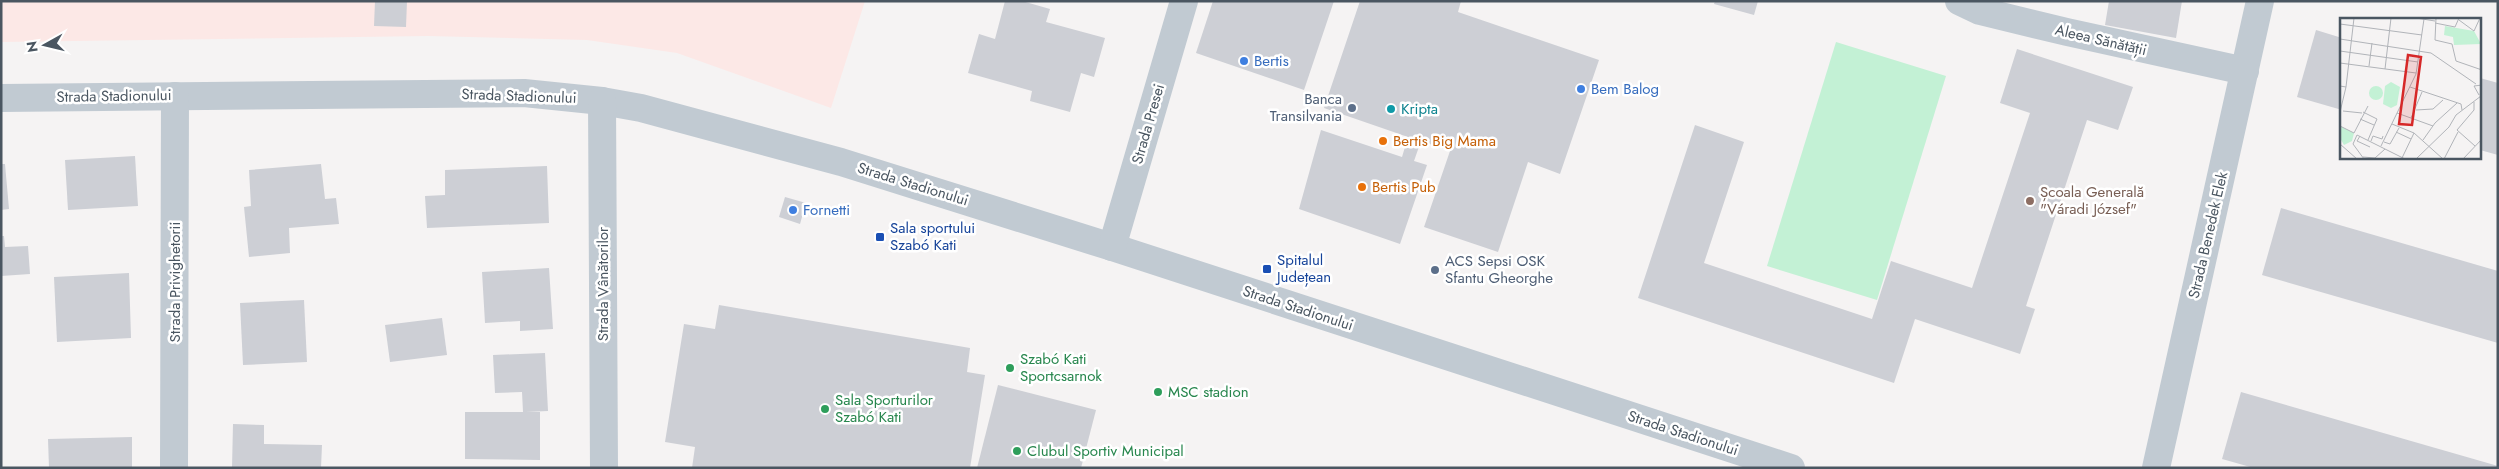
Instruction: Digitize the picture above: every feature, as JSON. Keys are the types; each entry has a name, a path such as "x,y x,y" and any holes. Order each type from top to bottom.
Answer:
{"street":[{"name":"Strada Presei","path":"1112,247 1184,1"},
{"name":"Aleea Sănătății","path":"1959,1 1980,10 2067,32 2245,71"},
{"name":"Strada Benedek Elek","path":"2156,468 2260,1"},
{"name":"Strada Stadionului","path":"1,98 524,93 602,101 686,119 841,162 1112,247 1791,468"},
{"name":"Strada Privighetorii","path":"174,468 175,96"},
{"name":"Strada Vânătorilor","path":"602,101 604,468"}],"shaded area":[{"path":"1,1 865,1 831,108 677,53 587,40 428,36 1,42"}],"green space":[{"path":"1836,42 1946,76 1877,300 1767,266"}],"building":[{"path":"375,1 407,1 406,27 374,26"},
{"path":"1005,1 1022,1 1050,9 1046,22 1105,38 1094,77 1081,73 1070,112 1030,101 1032,91 968,73 979,34 995,39"},
{"path":"1213,1 1334,1 1304,90 1196,53"},
{"path":"1360,1 1461,1 1458,12 1599,60 1560,174 1528,162 1498,252 1424,227 1450,151 1421,141 1414,161 1427,165 1400,244 1299,209 1321,130 1402,157 1408,137 1324,108"},
{"path":"1715,1 1758,1 1754,15 1714,4"},
{"path":"2109,1 2182,1 2176,38 2105,25"},
{"path":"2316,30 2340,37 2340,109 2297,97"},
{"name":"Școala Generală \"Váradi József\"","path":"2017,49 2133,87 2118,130 2087,120 2026,306 2035,309 2020,354 1915,319 1894,383 1638,298 1695,125 1744,142 1704,263 1872,319 1891,261 1972,288 2030,113 2000,103"},
{"path":"2482,79 2498,83 2498,155 2482,151"},
{"path":"135,156 138,206 68,210 65,160"},
{"path":"1,164 5,164 9,209 1,210"},
{"path":"321,164 325,199 336,198 339,224 289,228 290,253 249,257 244,207 251,206 249,170"},
{"path":"547,166 549,223 427,228 425,196 445,195 445,170"},
{"name":"Fornetti","path":"785,197 806,203 800,224 779,217"},
{"path":"2281,208 2498,271 2498,343 2262,275"},
{"path":"1,236 4,236 5,247 28,246 30,274 1,276"},
{"path":"549,268 553,329 520,331 520,321 485,323 482,272"},
{"path":"129,273 131,338 57,342 54,277"},
{"path":"304,300 307,362 243,365 240,303"},
{"name":"Sala Sporturilor Szabó Kati","path":"719,305 970,348 967,372 985,375 970,468 692,468 695,447 665,442 684,324 715,329"},
{"path":"442,318 447,355 390,362 385,325"},
{"path":"545,353 548,411 526,412 540,412 540,460 465,459 465,412 523,412 522,392 495,393 493,355"},
{"path":"998,385 1096,410 1081,468 977,468"},
{"path":"2241,392 2498,466 2498,468 2254,468 2222,459"},
{"path":"233,424 264,425 264,444 322,445 321,468 232,468"},
{"path":"132,437 132,468 49,468 48,439"}],"place":[{"name":"Bertis","path":"1244,61"},
{"name":"Bem Balog","path":"1581,89"},
{"name":"Banca Transilvania","path":"1352,108"},
{"name":"Kripta","path":"1391,109"},
{"name":"Bertis Big Mama","path":"1383,141"},
{"name":"Bertis Pub","path":"1362,187"},
{"name":"Școala Generală \"Váradi József\"","path":"2030,201"},
{"name":"Fornetti","path":"793,210"},
{"name":"Sala sportului Szabó Kati","path":"880,237"},
{"name":"Spitalul Județean","path":"1267,269"},
{"name":"ACS Sepsi OSK Sfantu Gheorghe","path":"1435,270"},
{"name":"Szabó Kati Sportcsarnok","path":"1010,368"},
{"name":"MSC stadion","path":"1158,392"},
{"name":"Sala Sporturilor Szabó Kati","path":"825,409"},
{"name":"Clubul Sportiv Municipal","path":"1017,451"}]}
